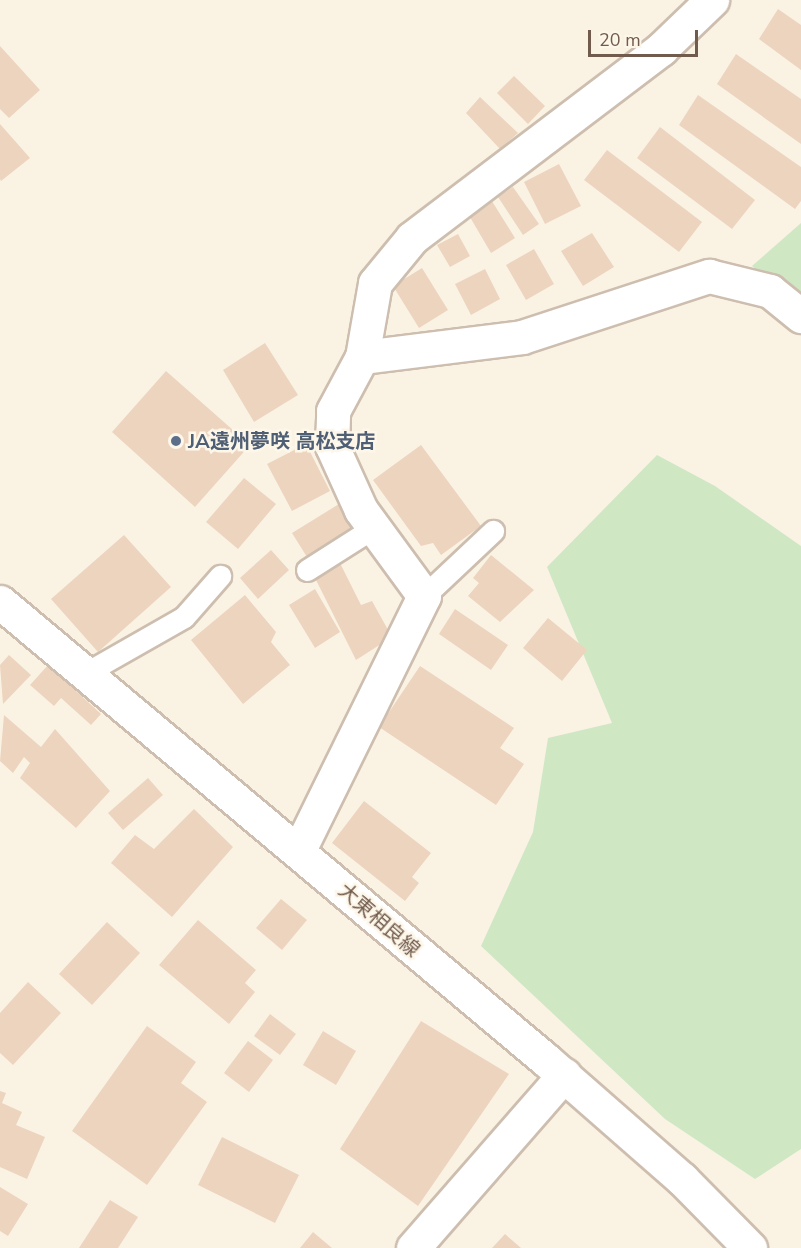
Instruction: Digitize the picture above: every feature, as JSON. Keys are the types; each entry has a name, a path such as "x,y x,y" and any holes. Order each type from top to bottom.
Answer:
{"street":[{"path":"299,850 424,596 373,528 332,446 333,411 362,357 375,282 412,238 661,49 712,0"},
{"path":"362,357 445,351 522,337 709,276 770,291 801,316"},
{"name":"大東相良線","path":"0,602 299,850 564,1075 682,1179 750,1248"},
{"path":"413,1248 564,1075"}],"lane":[{"path":"307,570 373,528"},
{"path":"424,596 493,531"},
{"path":"84,674 184,617 220,576"}],"green space":[{"path":"801,223 801,308 752,266"},
{"path":"657,455 715,486 801,546 801,1149 755,1179 665,1119 481,946 533,832 548,738 612,723 547,567"}],"building":[{"path":"778,9 801,25 801,70 759,39"},
{"path":"0,46 40,90 9,118 0,109"},
{"path":"736,54 801,99 801,144 717,84"},
{"path":"514,76 545,106 528,124 497,93"},
{"path":"698,95 801,167 801,201 795,209 679,125"},
{"path":"480,97 518,133 500,149 466,113"},
{"path":"0,124 30,158 1,181 0,179"},
{"path":"660,127 755,200 732,229 637,158"},
{"path":"607,150 702,222 679,252 584,180"},
{"path":"559,164 581,206 545,224 524,182"},
{"path":"513,187 539,224 523,235 498,197"},
{"path":"490,198 515,238 491,253 467,212"},
{"path":"592,233 614,267 583,286 561,251"},
{"path":"458,234 470,256 450,267 437,245"},
{"path":"534,249 554,284 526,300 506,265"},
{"path":"422,268 448,310 419,328 393,286"},
{"path":"485,269 500,299 471,315 455,284"},
{"path":"265,343 298,395 254,422 223,370"},
{"path":"166,371 250,445 195,507 112,432"},
{"path":"306,444 330,491 292,511 267,464"},
{"path":"421,445 481,526 441,555 433,543 421,546 373,480"},
{"path":"244,478 276,504 238,549 206,522"},
{"path":"339,504 354,527 307,557 292,533"},
{"path":"124,535 171,587 98,652 51,599"},
{"path":"271,550 289,570 258,599 240,578"},
{"path":"491,555 534,590 500,622 468,596 479,583 473,578"},
{"path":"337,557 361,605 372,601 392,637 356,660 313,574"},
{"path":"315,589 340,632 315,648 289,605"},
{"path":"245,595 276,632 271,642 290,665 243,704 191,640"},
{"path":"455,609 508,645 491,670 439,634"},
{"path":"548,618 587,650 562,681 523,648"},
{"path":"9,655 31,675 3,704 0,665"},
{"path":"48,665 101,714 91,725 61,698 54,706 30,685"},
{"path":"420,666 514,728 500,748 524,764 496,805 379,727"},
{"path":"4,715 41,747 55,729 110,791 76,828 20,778 30,763 24,757 13,773 0,761"},
{"path":"148,778 163,795 123,830 108,813"},
{"path":"364,801 431,853 412,877 419,883 405,901 332,843"},
{"path":"194,809 233,847 172,917 111,863 135,835 154,849"},
{"path":"281,899 307,920 282,950 256,928"},
{"path":"198,920 256,970 245,983 255,992 229,1024 159,965"},
{"path":"107,922 140,953 92,1005 59,974"},
{"path":"28,982 61,1013 13,1065 0,1053 0,1013"},
{"path":"270,1014 296,1034 280,1055 254,1036"},
{"path":"421,1021 509,1074 418,1206 340,1149"},
{"path":"147,1026 196,1062 181,1083 207,1102 147,1185 72,1131"},
{"path":"323,1031 356,1051 336,1085 303,1065"},
{"path":"248,1041 273,1060 249,1092 224,1073"},
{"path":"0,1091 6,1093 2,1103 22,1112 16,1125 45,1137 27,1179 0,1167"},
{"path":"222,1137 299,1175 275,1223 198,1185"},
{"path":"0,1187 28,1204 8,1236 0,1231"},
{"path":"110,1200 138,1217 118,1248 79,1248"},
{"path":"313,1232 332,1248 300,1248"},
{"path":"505,1234 521,1248 492,1248"}],"place":[{"name":"JA遠州夢咲 高松支店","path":"176,441"}]}
